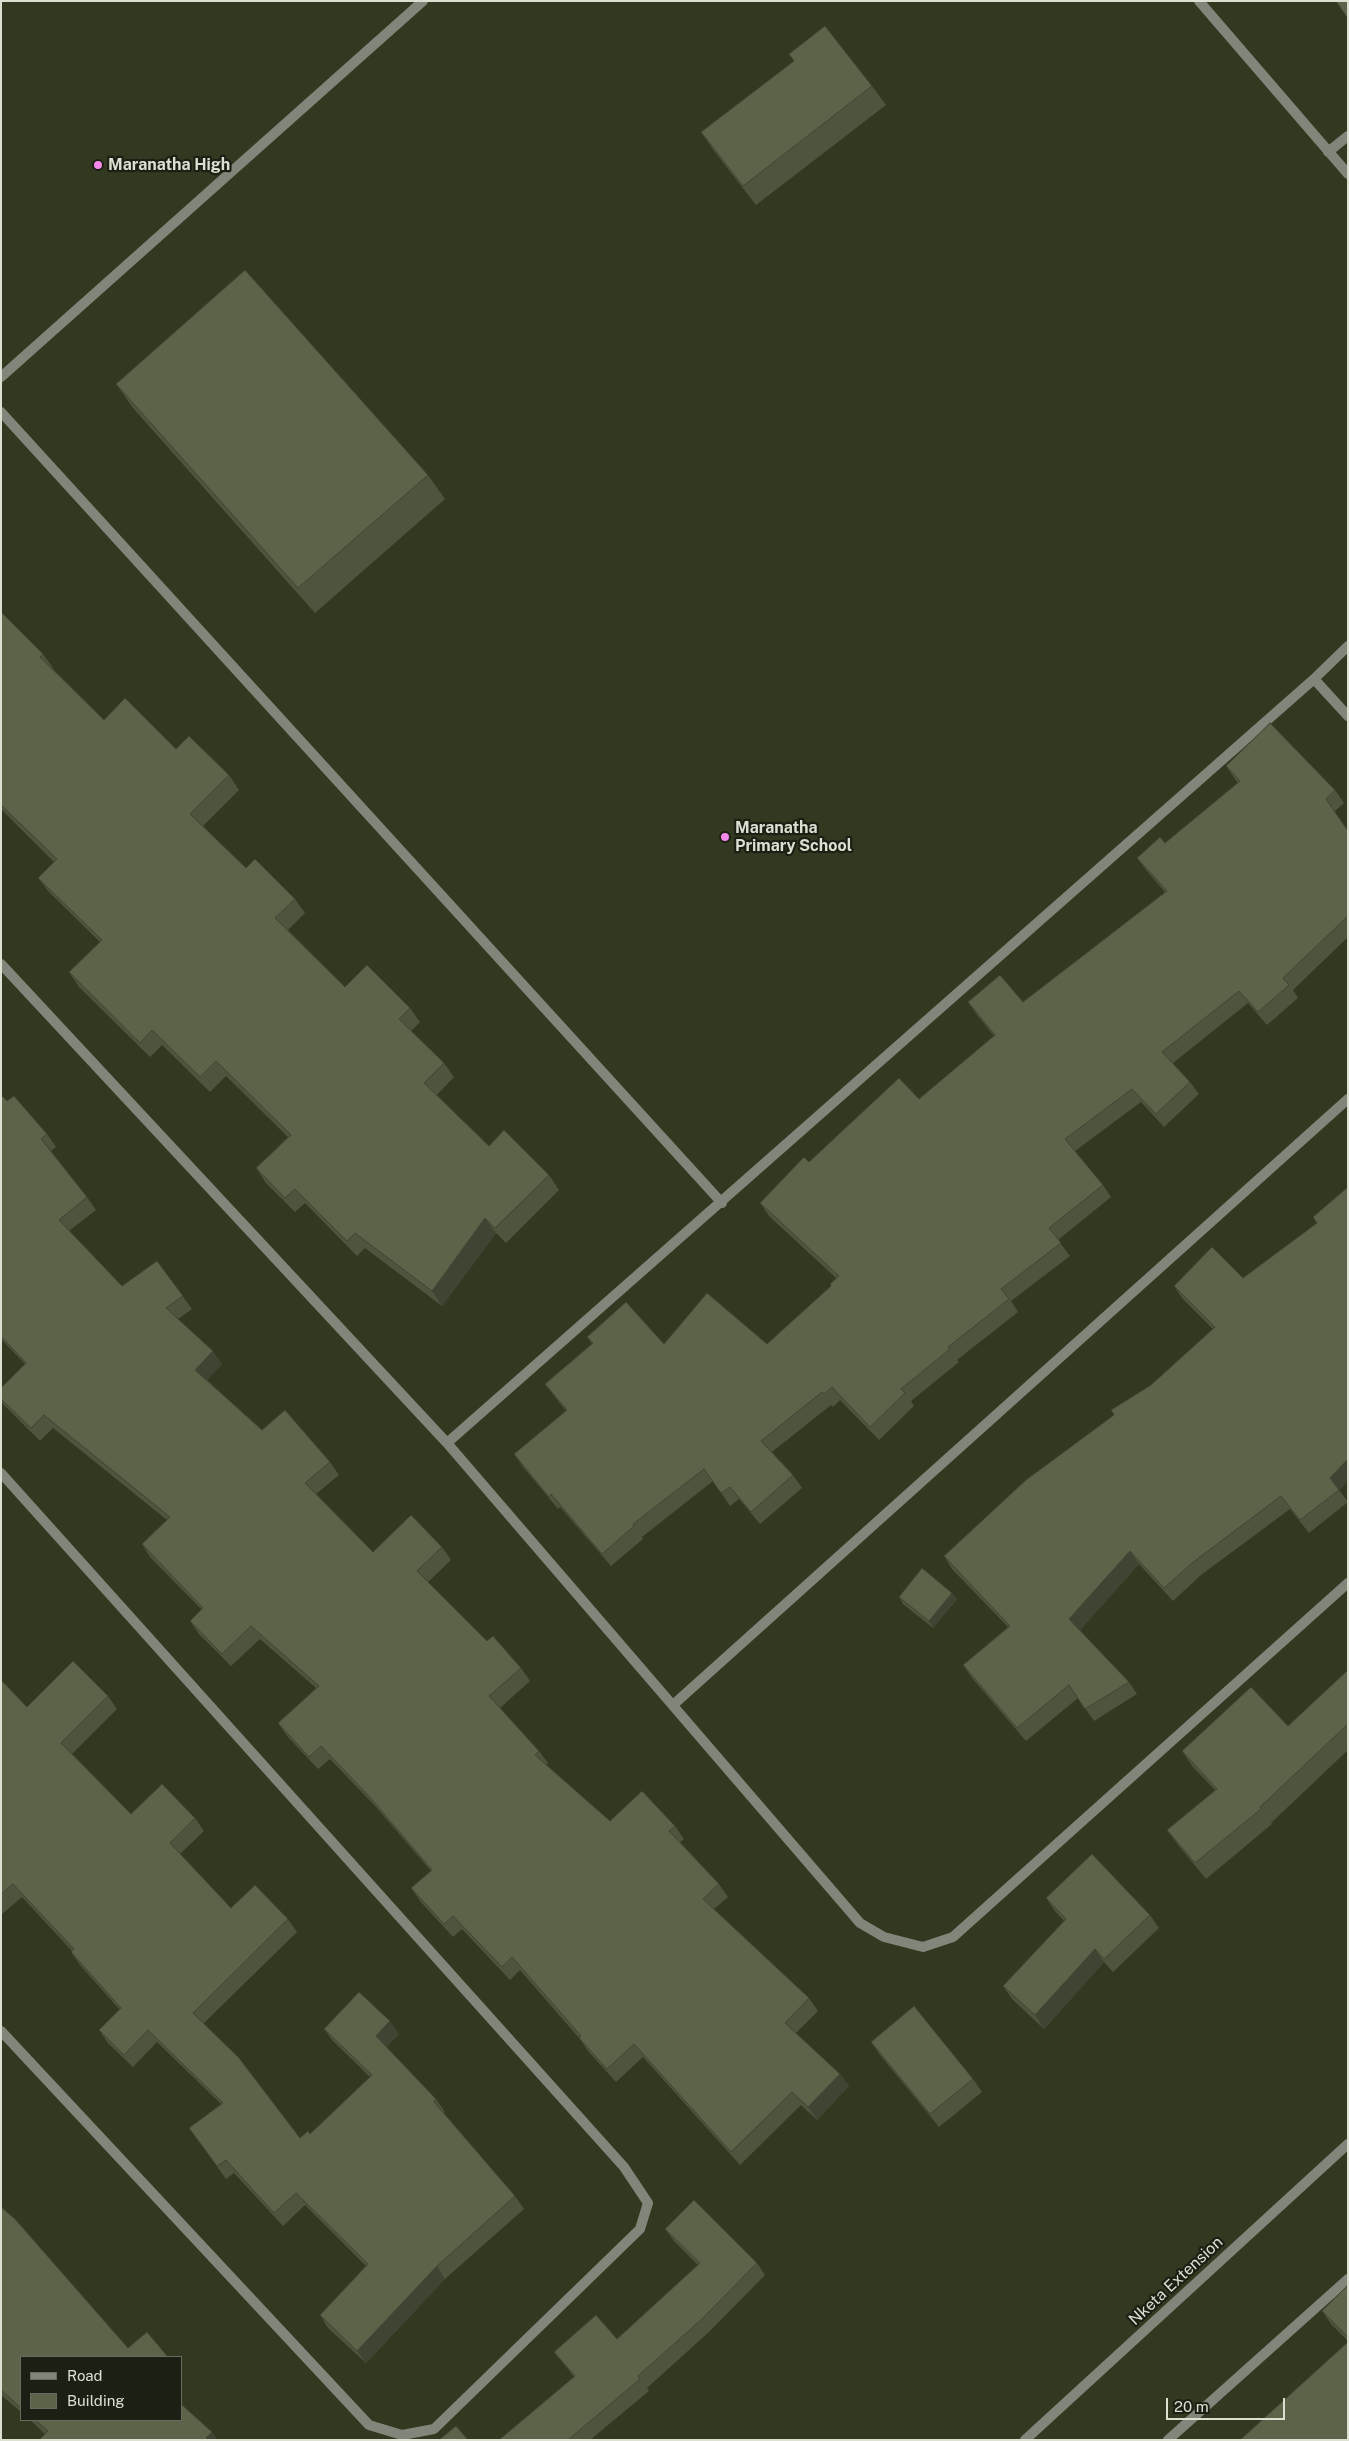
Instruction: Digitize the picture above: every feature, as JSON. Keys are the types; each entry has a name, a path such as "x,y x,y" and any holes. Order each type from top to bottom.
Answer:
{"street":[{"path":"1,377 424,1"},
{"path":"1199,1 1348,174"},
{"path":"1328,152 1348,136"},
{"path":"1,412 722,1203"},
{"path":"446,1443 722,1203 864,1074 1314,679 1348,646"},
{"path":"1314,679 1348,716"},
{"path":"1,964 446,1443 860,1923 884,1937 923,1947 953,1936 1348,1583"},
{"path":"673,1705 1348,1099"},
{"path":"1,1473 624,2167 648,2203 640,2229 434,2429 402,2435 369,2425 1,2031"},
{"name":"Nketa Extension","path":"1025,2440 1348,2144"},
{"path":"1168,2440 1348,2279"}],"building":[{"path":"1336,1 1348,1 1348,19"},
{"path":"825,26 872,86 743,186 701,132 794,61 789,54"},
{"path":"245,270 428,475 298,588 116,384"},
{"path":"1,612 43,654 40,657 104,720 125,698 176,749 189,736 229,775 190,814 246,868 255,859 295,899 275,918 345,987 367,965 410,1008 399,1019 444,1063 424,1083 489,1146 504,1130 549,1175 495,1228 485,1218 432,1291 355,1233 347,1241 295,1189 285,1198 256,1168 291,1135 216,1061 200,1077 152,1030 140,1043 69,972 102,940 38,878 57,859 1,805"},
{"path":"1270,723 1335,790 1326,799 1348,831 1348,916 1283,978 1289,985 1258,1012 1239,991 1162,1052 1190,1082 1156,1114 1132,1089 1065,1139 1103,1185 1049,1228 1061,1243 1001,1289 1009,1299 948,1347 950,1349 901,1389 905,1393 870,1427 832,1387 824,1394 822,1392 761,1441 793,1475 751,1512 730,1487 721,1493 704,1469 633,1524 634,1526 602,1554 551,1494 549,1497 514,1454 567,1410 545,1384 593,1343 587,1337 626,1302 664,1344 707,1293 767,1344 831,1286 830,1284 839,1276 760,1203 804,1157 809,1162 899,1078 919,1099 995,1035 968,1002 1000,975 1023,1002 1167,891 1137,858 1160,837 1165,843 1240,781 1226,766"},
{"path":"1,1095 7,1101 14,1096 47,1134 41,1139 87,1197 59,1220 122,1286 157,1261 183,1296 166,1308 213,1351 195,1370 262,1430 285,1410 330,1462 305,1483 373,1552 411,1515 442,1547 417,1571 487,1641 493,1636 521,1668 489,1696 539,1751 535,1755 610,1821 642,1791 675,1826 669,1831 719,1884 703,1899 809,1998 785,2023 840,2074 808,2107 792,2092 731,2152 634,2044 607,2069 579,2038 581,2036 512,1957 502,1967 453,1916 444,1924 411,1888 432,1870 367,1794 321,1746 309,1757 278,1723 319,1686 251,1626 222,1654 190,1621 203,1608 142,1544 170,1517 44,1415 31,1428 1,1399 1,1388 26,1363 1,1336"},
{"path":"1348,1187 1348,1459 1330,1478 1339,1490 1300,1520 1281,1496 1192,1563 1164,1588 1130,1551 1069,1619 1129,1682 1085,1709 1069,1685 1017,1728 963,1665 1010,1626 944,1556 1026,1480 1114,1415 1111,1410 1151,1385 1215,1327 1174,1286 1212,1247 1243,1278 1317,1223 1313,1217"},
{"path":"922,1568 952,1593 929,1621 899,1597"},
{"path":"73,1661 108,1696 61,1743 131,1814 162,1784 195,1818 170,1843 231,1908 255,1885 288,1919 193,2013 239,2058 300,2138 308,2131 310,2134 372,2075 324,2029 359,1992 390,2021 376,2036 436,2099 434,2102 515,2196 437,2266 357,2351 320,2315 368,2264 296,2193 274,2213 226,2160 217,2166 189,2128 223,2103 148,2030 124,2055 99,2030 121,2008 71,1952 74,1949 13,1884 1,1894 1,1680 27,1707"},
{"path":"1348,1670 1348,1724 1260,1807 1261,1809 1195,1863 1167,1830 1217,1789 1182,1751 1251,1687 1288,1726"},
{"path":"1092,1854 1150,1915 1104,1959 1095,1949 1035,2015 1003,1986 1066,1919 1046,1898"},
{"path":"914,2006 973,2079 930,2114 871,2042"},
{"path":"694,2200 757,2263 702,2319 638,2376 640,2379 568,2440 499,2440 575,2376 554,2352 596,2315 617,2339 700,2263 665,2229"},
{"path":"1,2207 15,2219 128,2348 147,2332 167,2356 20,2356 20,2407 1,2390"},
{"path":"1348,2285 1348,2337 1322,2311"},
{"path":"1348,2342 1348,2440 1240,2440"},
{"path":"182,2405 212,2432 206,2438 208,2440 39,2440 48,2431 36,2421 182,2421"},
{"path":"456,2426 468,2440 439,2440"}],"place":[{"name":"Maranatha High","path":"98,165"},
{"name":"Maranatha Primary School","path":"725,837"}]}
